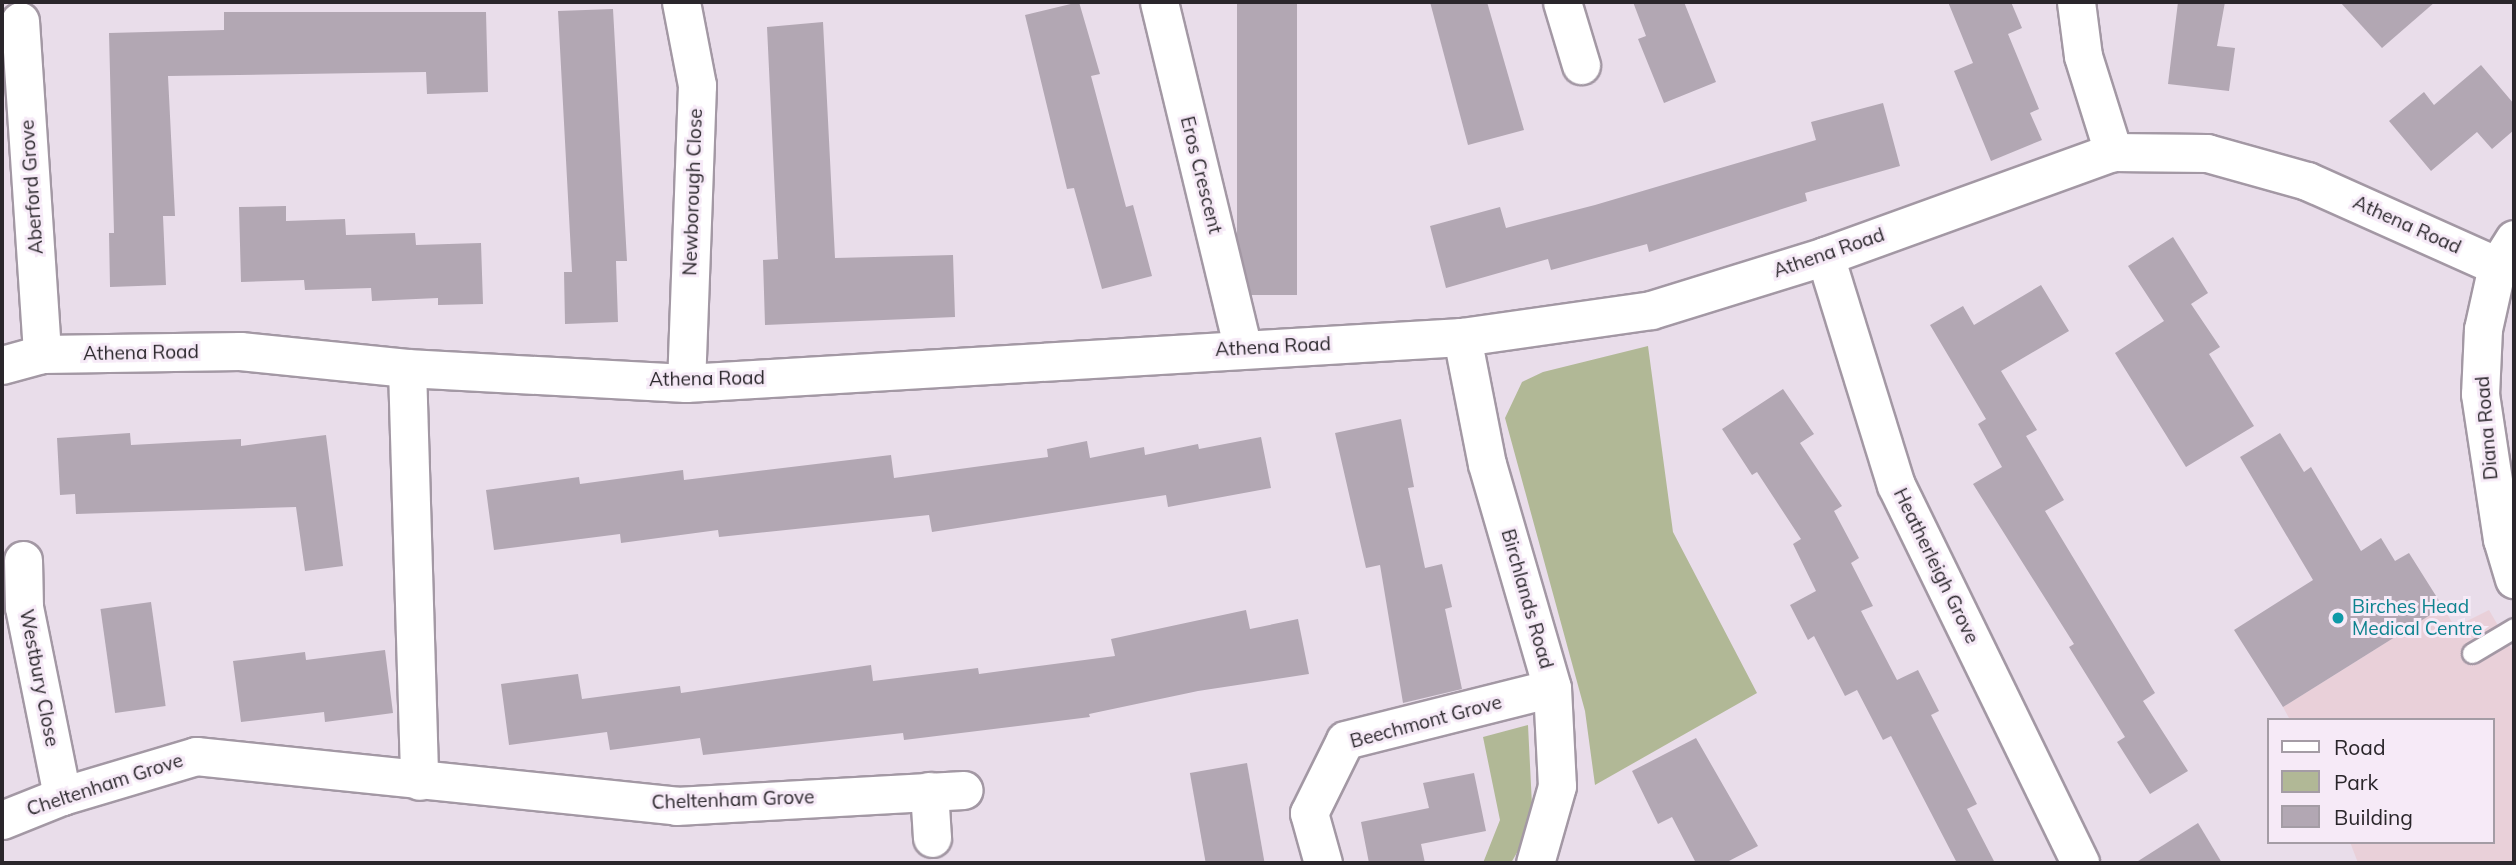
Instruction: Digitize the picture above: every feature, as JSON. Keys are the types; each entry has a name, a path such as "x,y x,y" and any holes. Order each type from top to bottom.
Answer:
{"street":[{"name":"Newborough Close","path":"681,2 697,85 686,383"},
{"name":"Eros Crescent","path":"1159,2 1243,348"},
{"path":"1562,2 1581,65"},
{"path":"2076,2 2083,56 2113,152"},
{"name":"Aberford Grove","path":"20,21 14,95 42,354"},
{"name":"Athena Road","path":"2,365 42,354 240,351 407,368 686,383 1462,337 1651,310 1825,256 2113,152 2207,153 2307,181 2506,252"},
{"name":"Diana Road","path":"2506,252 2483,329 2480,394 2502,539 2514,579"},
{"name":"Heatherleigh Grove","path":"1825,256 1896,485 2080,863"},
{"name":"Birchlands Road","path":"1462,337 1487,464 1552,688 1557,786 1535,863"},
{"path":"407,368 419,781"},
{"name":"Westbury Close","path":"23,560 13,608 62,796"},
{"name":"Beechmont Grove","path":"1323,863 1310,813 1345,740 1552,688"},
{"name":"Cheltenham Grove","path":"2,820 62,796 196,756 676,806 947,791 932,838"}],"lane":[{"path":"2472,653 2514,628"}],"shaded area":[{"path":"2443,607 2455,627 2489,610 2514,653 2514,863 2358,863 2351,844 2495,844 2495,718 2289,718 2283,707"}],"green space":[{"path":"1648,346 1673,532 1757,693 1595,785 1585,711 1505,418 1522,382 1543,372"},
{"path":"1528,725 1533,825 1511,863 1483,863 1500,820 1483,737"}],"building":[{"path":"1079,2 1100,74 1091,76 1126,207 1133,205 1152,276 1102,289 1074,188 1067,189 1025,15"},
{"path":"1237,2 1297,2 1297,295 1237,295"},
{"path":"1430,2 1487,2 1524,130 1468,145"},
{"path":"1633,2 1684,2 1716,82 1664,103 1638,39 1646,36"},
{"path":"1948,2 2011,2 2022,28 2008,34 2039,109 2030,113 2042,140 1991,161 1954,71 1973,63"},
{"path":"2178,2 2225,2 2217,46 2235,48 2229,91 2168,84"},
{"path":"2340,2 2435,2 2382,48"},
{"path":"613,9 627,261 616,261 618,322 565,324 564,272 572,272 558,11"},
{"path":"224,12 486,12 488,92 427,94 426,72 168,76 175,216 163,216 166,285 110,287 109,233 114,233 109,33 224,30"},
{"path":"823,22 835,258 953,255 955,317 765,325 763,260 778,259 767,27"},
{"path":"2481,65 2514,104 2514,130 2492,149 2477,132 2431,171 2389,121 2424,92 2434,105"},
{"path":"1883,103 1900,166 1805,193 1807,201 1649,252 1647,244 1551,270 1548,259 1446,288 1430,226 1500,207 1506,228 1595,205 1816,140 1811,122"},
{"path":"286,206 286,221 345,219 346,235 415,233 416,245 481,243 483,304 438,305 438,298 372,301 371,288 305,290 304,280 241,282 239,207"},
{"path":"2173,237 2208,293 2191,304 2220,347 2209,354 2254,426 2186,467 2115,353 2164,321 2128,266"},
{"path":"2041,285 2069,331 2001,371 2037,430 2026,436 2064,500 2045,511 2155,693 2143,701 2188,771 2150,794 2117,742 2125,737 2069,647 2074,644 1973,484 2002,467 1978,424 1986,419 1930,325 1963,306 1974,325"},
{"path":"1783,389 1814,434 1800,443 1842,506 1834,511 1859,558 1851,563 1873,606 1861,611 1897,680 1918,670 1939,711 1931,715 1977,804 1967,809 1995,863 1957,863 1891,736 1883,740 1857,690 1845,696 1814,636 1808,640 1790,605 1816,591 1793,544 1801,539 1757,472 1752,475 1722,429"},
{"path":"1401,419 1414,487 1408,488 1425,568 1442,564 1452,607 1445,609 1462,689 1403,703 1380,565 1366,568 1335,433"},
{"path":"130,433 131,445 241,439 241,446 326,435 343,566 305,571 296,507 76,514 75,494 60,495 57,438"},
{"name":"Birches Head Medical Centre","path":"2280,433 2304,472 2311,467 2361,551 2381,538 2395,561 2409,553 2443,607 2283,707 2234,630 2313,580 2240,457"},
{"path":"1261,437 1271,488 1168,507 1166,495 932,532 929,515 719,537 718,530 621,543 620,534 494,550 486,490 579,477 580,484 683,470 684,480 891,455 894,478 1048,457 1047,449 1087,441 1090,458 1144,447 1145,455 1198,444 1199,449"},
{"path":"151,602 166,706 115,713 100,609"},
{"path":"1246,610 1250,629 1298,619 1309,674 1198,691 1089,714 1090,717 904,740 903,733 703,755 700,738 610,750 607,732 509,745 501,684 578,674 582,699 680,686 681,693 871,665 873,681 978,668 979,674 1115,656 1111,639"},
{"path":"385,650 393,713 325,722 324,712 241,722 233,661 305,652 306,660"},
{"path":"1696,738 1758,846 1725,863 1696,863 1672,817 1658,824 1632,771"},
{"path":"1247,763 1265,862 1206,863 1190,773"},
{"path":"1474,773 1486,831 1421,844 1425,863 1369,863 1361,822 1429,808 1423,783"},
{"path":"2198,823 2222,863 2135,863"}],"place":[{"name":"Birches Head Medical Centre","path":"2338,618"}]}
